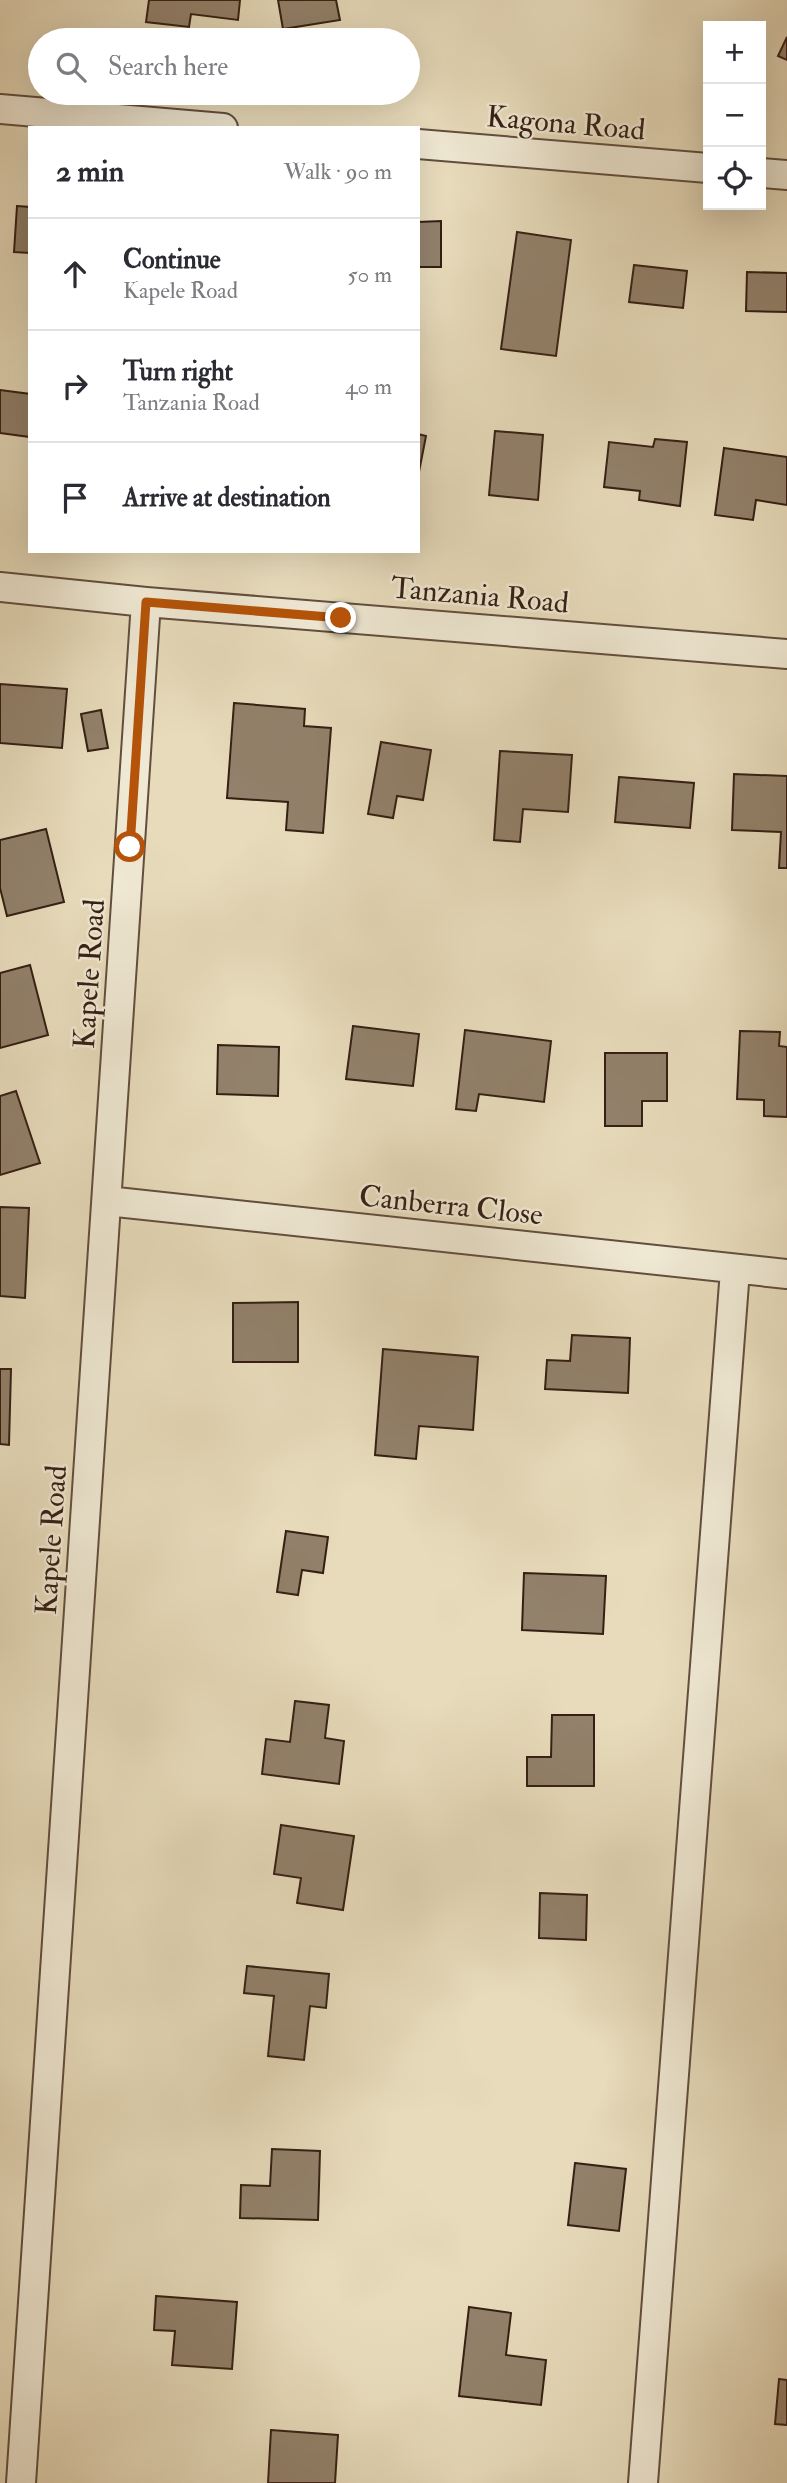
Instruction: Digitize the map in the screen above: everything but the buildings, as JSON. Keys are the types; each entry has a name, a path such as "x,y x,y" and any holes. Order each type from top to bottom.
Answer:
{"street":[{"path":"0,109 200,126"},
{"name":"Kagona Road","path":"420,144 703,168"},
{"path":"766,173 787,175"},
{"name":"Tanzania Road","path":"0,587 146,602 787,654"},
{"name":"Kapele Road","path":"20,2483 146,602"},
{"name":"Canberra Close","path":"107,1201 787,1274"},
{"path":"643,2483 735,1270"}],"route":[{"path":"130,847 146,602 341,618"}]}
